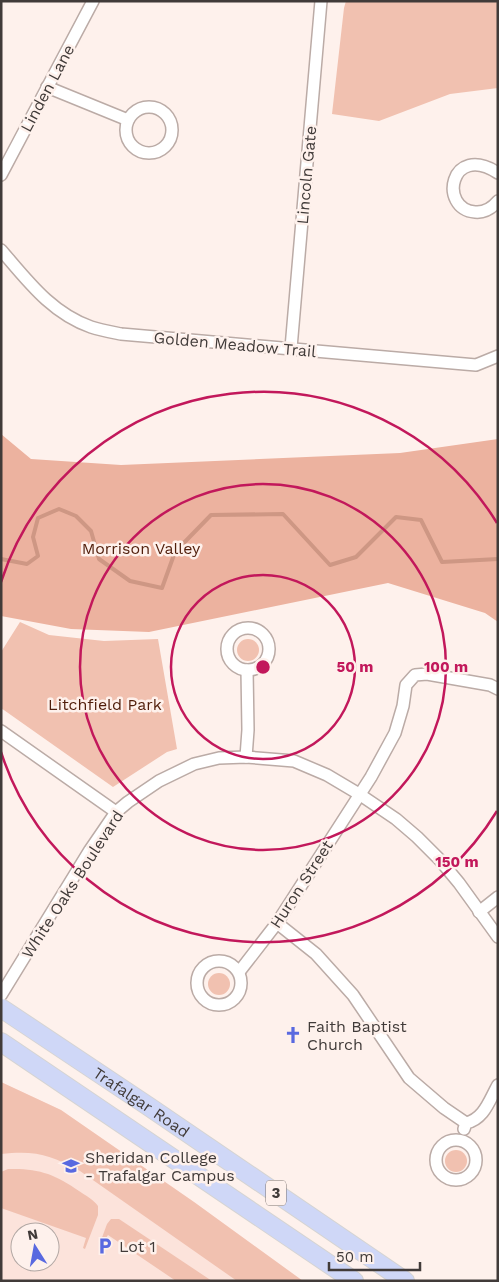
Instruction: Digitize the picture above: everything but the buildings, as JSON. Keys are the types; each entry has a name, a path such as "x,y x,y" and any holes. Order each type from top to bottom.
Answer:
{"main road":[{"name":"Trafalgar Road","path":"1,1008 405,1281"},
{"name":"Trafalgar Road","path":"1,1042 354,1281"}],"street":[{"name":"Linden Lane","path":"1,175 93,1"},
{"name":"Lincoln Gate","path":"291,348 321,1"},
{"path":"48,87 128,120"},
{"path":"149,106 163,111 172,124 170,140 159,151 145,153 135,148 126,133 128,120 138,109 149,106"},
{"path":"498,173 487,166 471,165 463,168 457,174 453,189 458,204 471,212 487,210 498,201"},
{"name":"Golden Meadow Trail","path":"1,250 43,298 72,318 91,327 121,334 476,365 498,356"},
{"path":"246,756 248,730 247,670"},
{"name":"Huron Street","path":"239,972 277,923 371,777 395,733 403,706 406,685 415,675 427,674 490,685 498,689"},
{"path":"1,732 116,812"},
{"name":"White Oaks Boulevard","path":"1,994 90,850 116,812 159,781 194,764 219,758 246,756 294,761 327,775 359,794 396,819 417,837 444,865 498,937"},
{"path":"479,912 498,897"},
{"path":"277,923 316,954 353,995 409,1078 444,1108 466,1123 476,1121 498,1085"},
{"path":"221,960 228,962 239,972 242,979 239,993 229,1003 214,1005 207,1002 198,991 198,976 206,964 221,960"},
{"path":"462,1140 466,1123"}],"shaded area":[{"name":"Sheridan College - Trafalgar Campus","path":"1,1082 61,1110 194,1202 303,1281 1,1281"}],"green space":[{"path":"346,1 498,1 498,88 450,94 379,121 332,114"},
{"name":"Morrison Valley","path":"1,434 31,459 121,465 400,453 498,439 498,622 485,613 388,583 149,632 71,629 1,616"},
{"name":"Litchfield Park","path":"20,622 49,635 104,641 158,639 177,749 167,752 113,787 1,708 1,652"},
{"path":"248,639 256,642 259,650 256,658 248,661 240,658 237,650 240,642"},
{"path":"219,973 227,976 230,984 227,992 219,995 211,992 208,984 211,976"},
{"path":"1,1082 61,1110 194,1202 303,1281 237,1281 80,1171 60,1161 33,1153 1,1154"},
{"path":"456,1150 464,1153 467,1161 464,1169 456,1172 448,1169 445,1161 448,1153"},
{"path":"8,1169 46,1173 70,1185 96,1204 98,1206 98,1215 85,1249 83,1248 86,1238 60,1229 60,1222 41,1222 1,1208 1,1172"},
{"path":"111,1219 119,1219 212,1281 176,1281 108,1235 102,1244 100,1243 107,1224"}],"waterway":[{"path":"1,559 27,564 38,556 33,537 38,518 59,509 76,516 91,531 99,559 130,581 162,588 175,552 211,515 283,514 330,565 356,557 396,517 421,520 442,562 498,559"}],"place":[{"name":"Faith Baptist Church","path":"293,1035"},
{"name":"Sheridan College - Trafalgar Campus","path":"71,1166"},
{"name":"Lot 1","path":"105,1246"}]}
